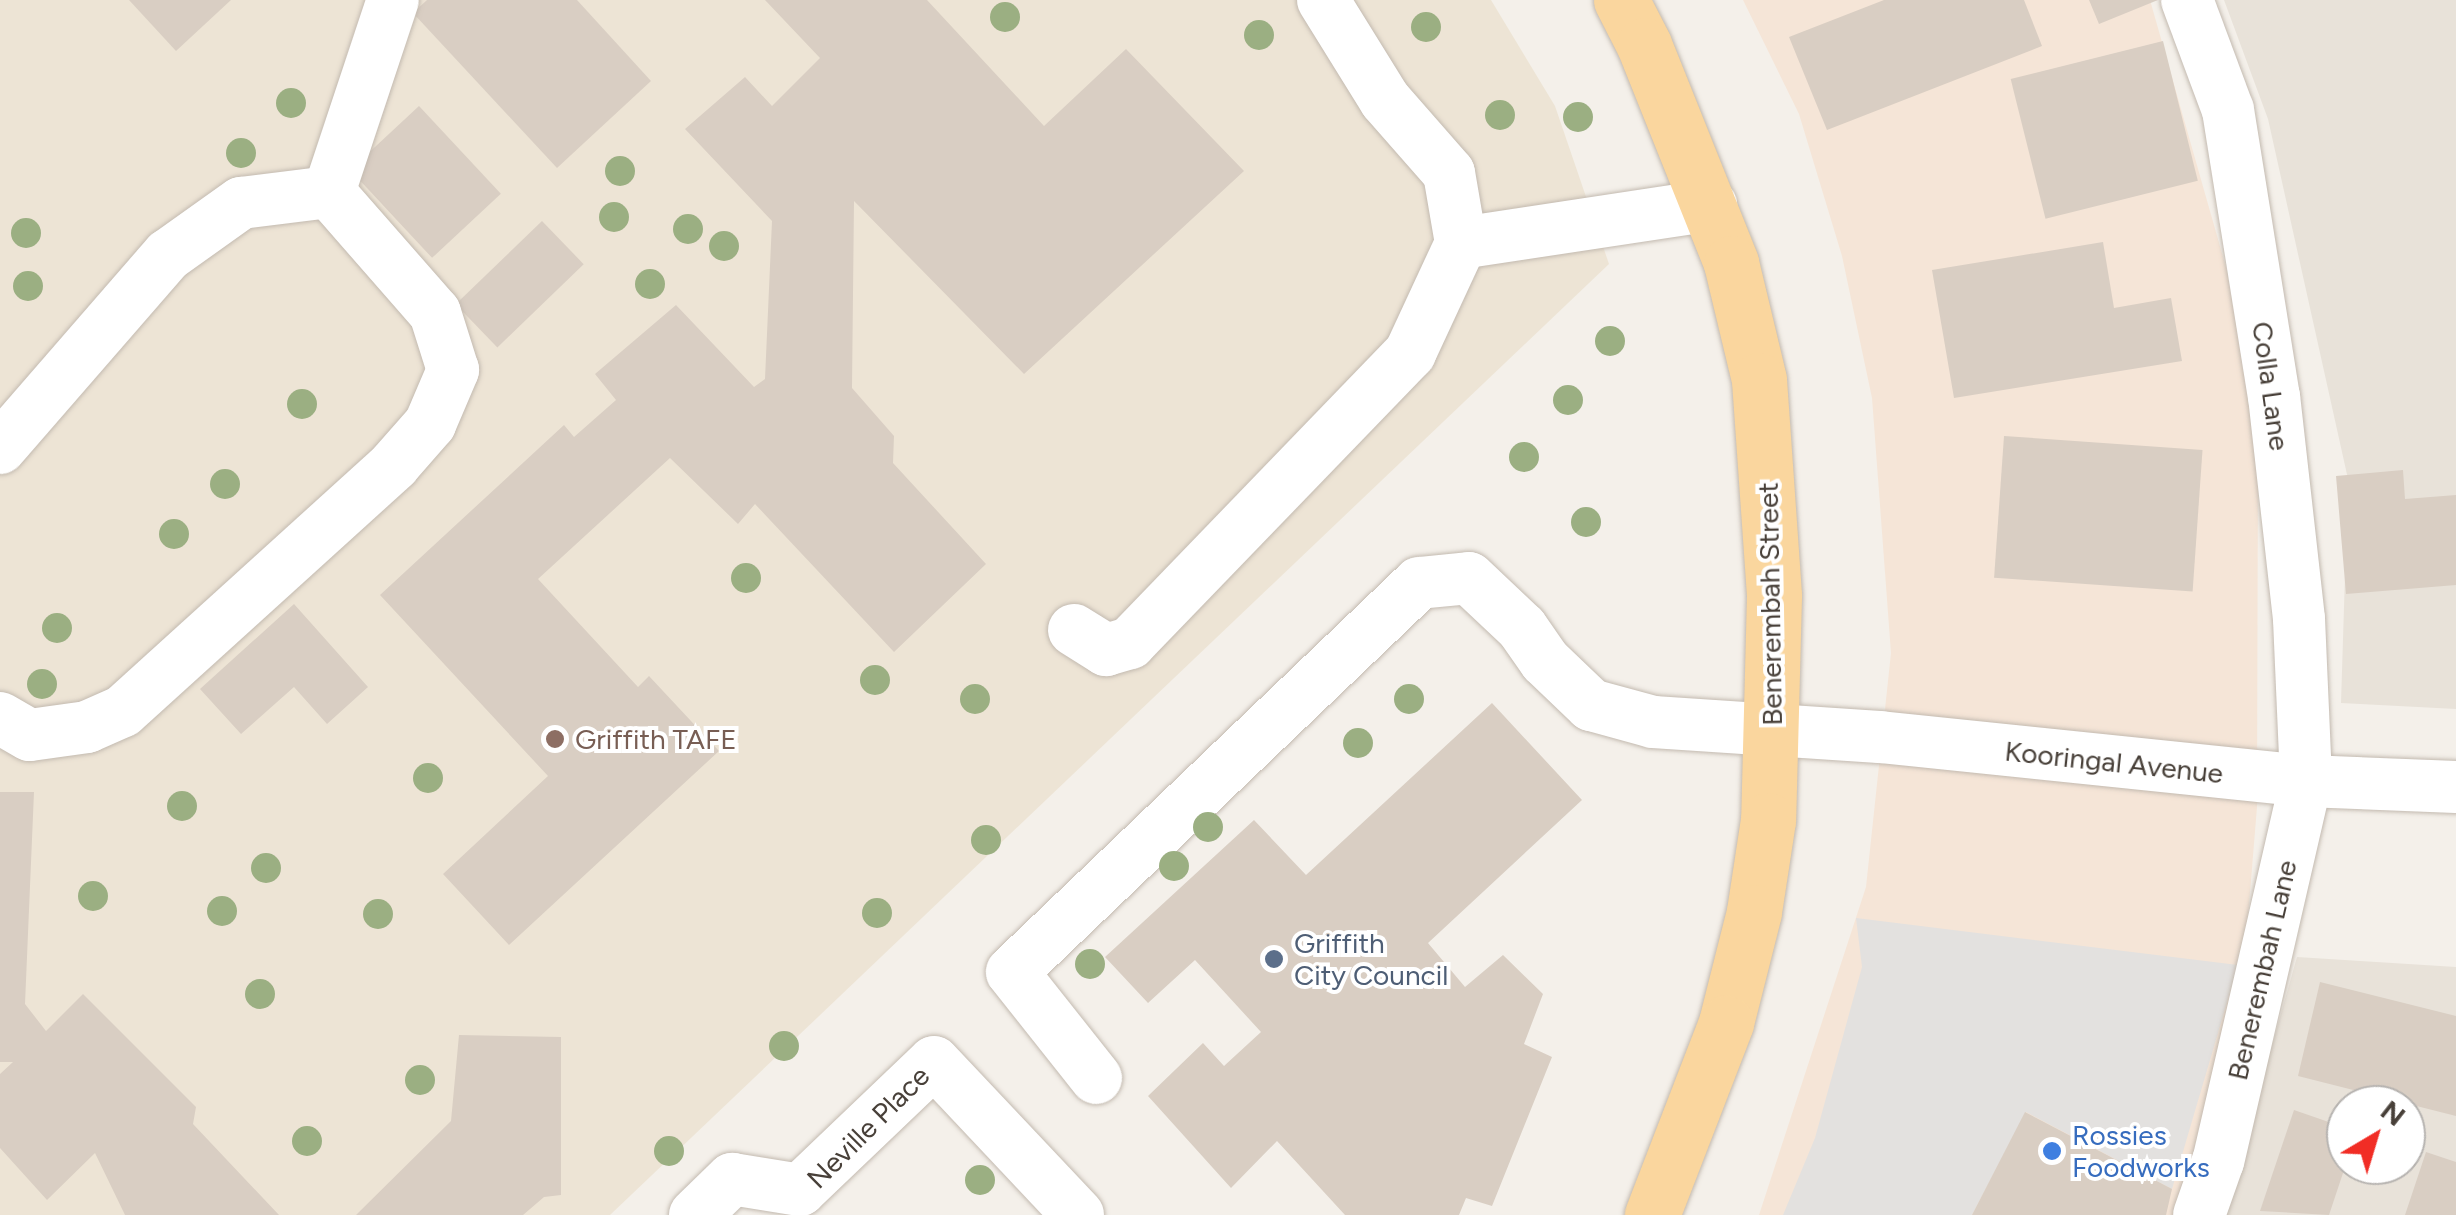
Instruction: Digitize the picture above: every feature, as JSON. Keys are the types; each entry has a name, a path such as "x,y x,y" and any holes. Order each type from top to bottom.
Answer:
{"main road":[{"name":"Benerembah Street","path":"1621,0 1732,263 1759,380 1774,596 1768,820 1754,912 1726,1023 1652,1215"}],"street":[{"path":"329,192 392,0"},
{"path":"1074,630 1106,650 1130,642 1410,352 1462,243 1449,173 1385,100 1323,0"},
{"name":"Colla Lane","path":"2187,0 2228,110 2274,396 2299,618 2306,781"},
{"path":"0,448 168,255 241,204 329,192"},
{"path":"0,718 30,735 86,727 124,711 394,465 430,424 453,370 435,314 329,192"},
{"path":"1462,243 1710,205"},
{"name":"Kooringal Avenue","path":"1096,1078 1012,972 1419,583 1469,578 1522,628 1545,662 1590,705 1653,722 1773,729 2306,781 2456,787"},
{"name":"Benerembah Lane","path":"2199,1215 2218,1162 2306,781"},
{"name":"Neville Place","path":"812,1202 934,1062 1078,1215"},
{"path":"695,1215 732,1180 812,1202"}],"shaded area":[{"name":"Griffith TAFE","path":"0,0 1491,0 1555,106 1609,264 610,1215 0,1215"},
{"path":"1743,0 2150,0 2227,271 2258,449 2257,807 2247,929 2179,1215 1759,1215 1866,887 1891,653 1872,398 1842,256 1799,114"},
{"path":"2224,0 2456,0 2456,709 2341,703 2348,479 2268,119"},
{"path":"1856,918 2238,965 2172,1189 2026,1112 1972,1215 1783,1215 1815,1138 1862,967"},
{"path":"2297,957 2456,967 2456,1215 2224,1215"}],"building":[{"path":"129,0 231,0 176,51"},
{"path":"427,0 577,0 651,81 557,168 413,13"},
{"path":"765,0 927,0 1044,126 1126,49 1244,171 1024,374 854,201 852,388 894,436 893,463 986,564 894,652 755,504 738,524 670,458 538,579 638,687 649,676 719,751 509,945 443,874 548,776 380,595 564,425 574,437 616,400 595,374 676,305 754,387 765,379 772,221 685,129 745,77 772,106 820,58"},
{"path":"1884,0 2024,0 2042,46 1827,130 1789,37"},
{"path":"2089,0 2158,0 2099,24"},
{"path":"2163,41 2198,181 2046,219 2011,79"},
{"path":"419,106 501,194 432,258 350,170"},
{"path":"542,221 584,264 497,348 456,304"},
{"path":"2103,242 2114,308 2171,298 2182,361 1954,398 1932,270"},
{"path":"2004,436 2203,450 2193,592 1994,578"},
{"path":"2403,470 2405,499 2456,495 2456,585 2346,594 2336,476"},
{"path":"294,604 368,687 327,724 294,687 241,734 200,689"},
{"name":"Griffith City Council","path":"1492,703 1582,800 1428,943 1465,987 1503,955 1543,994 1524,1044 1552,1057 1492,1206 1466,1198 1459,1215 1345,1215 1277,1141 1231,1188 1148,1096 1203,1043 1224,1066 1261,1032 1195,960 1148,1003 1105,957 1254,820 1306,875"},
{"path":"0,792 34,792 25,1004 46,1031 83,994 196,1107 193,1124 279,1215 125,1215 95,1153 47,1200 0,1148 0,1074 13,1062 0,1062"},
{"path":"2320,982 2456,1016 2456,1116 2426,1108 2426,1085 2334,1085 2298,1076"},
{"path":"459,1035 561,1037 561,1195 544,1197 523,1215 356,1215 451,1121"},
{"path":"2294,1110 2326,1121 2326,1185 2339,1185 2329,1215 2260,1211"},
{"name":"Rossies Foodworks","path":"2025,1112 2172,1189 2166,1215 1972,1215"},
{"path":"2426,1152 2456,1162 2456,1215 2405,1215 2415,1185 2426,1185"}],"place":[{"name":"Griffith TAFE","path":"555,739"},
{"name":"Griffith City Council","path":"1274,959"},
{"name":"Rossies Foodworks","path":"2052,1151"}]}
